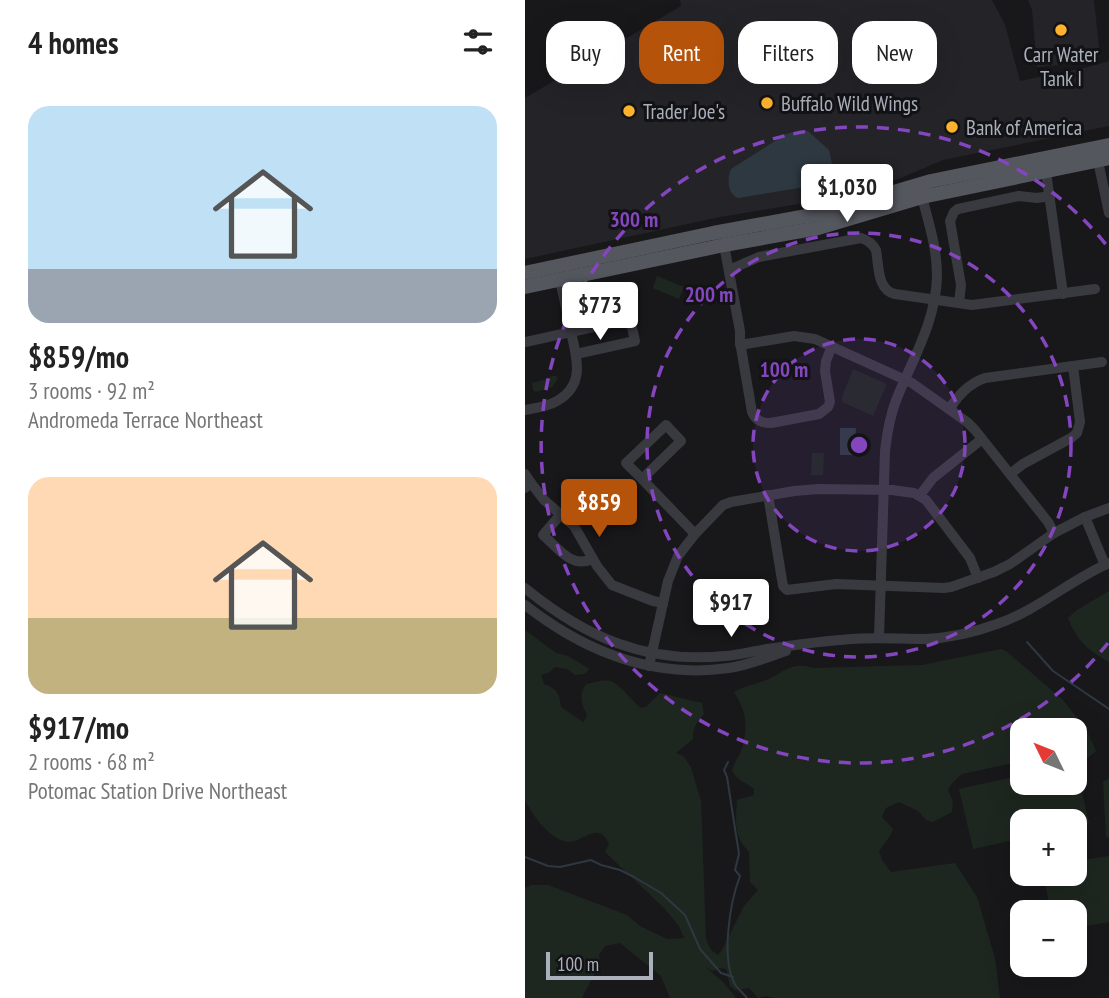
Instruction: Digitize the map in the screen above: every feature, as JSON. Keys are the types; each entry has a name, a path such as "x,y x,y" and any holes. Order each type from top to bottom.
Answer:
{"main road":[{"path":"525,274 713,233 823,213 924,183 1109,145"},
{"path":"525,287 818,228 922,197 1103,160"}],"street":[{"path":"1103,160 1109,213"},
{"path":"1046,172 1063,294"},
{"path":"959,303 961,285 950,221 954,212 1019,196 1050,197"},
{"path":"879,638 888,426 896,399 925,334 935,299 936,252 922,197"},
{"path":"729,270 759,257 860,238 870,242 876,250 885,290 895,294 972,305 1095,289"},
{"path":"724,245 740,331 740,345 756,419 765,423 820,414 828,407 830,397 825,365 832,346"},
{"path":"525,410 549,405 565,395 571,389 577,374 578,365 560,279"},
{"path":"525,342 630,319 635,341 576,354"},
{"path":"740,345 795,336 815,339 928,393 967,422 1054,533"},
{"path":"949,408 969,385 985,378 1102,362"},
{"path":"1010,474 1077,433 1080,422 1073,366"},
{"path":"642,479 681,441 666,425 626,463 695,534"},
{"path":"920,495 933,478 982,439"},
{"path":"527,482 574,526 592,559 612,585 663,603"},
{"path":"649,666 672,568 678,556 723,505 739,500 819,489 907,491 920,495 970,558 978,578"},
{"path":"768,495 785,589 789,590 827,584 944,588 978,578 1010,564 1054,533 1109,508"},
{"path":"561,514 543,535 574,562 592,559"},
{"path":"525,588 547,606 590,633 619,645 652,653 724,656 854,639 928,639 972,632 998,624 1107,564 1085,517"},
{"path":"525,605 584,645 649,666 675,670 731,668 809,644"}],"shaded area":[{"path":"680,0 992,0 1005,25 1020,81 1109,61 1109,126 943,160 889,183 836,198 720,217 525,259 525,98 549,84 625,84 625,39 639,31 639,84 724,84 724,21 656,21 681,6"},
{"path":"1028,0 1094,0 1100,57 1070,64 1037,67 1032,10"},
{"path":"808,131 829,150 834,172 828,182 738,198 734,196 729,185 731,169 786,134"},
{"path":"657,276 684,287 679,299 653,288"},
{"path":"853,369 885,383 873,416 842,402"},
{"path":"552,376 558,379 552,387 536,392 533,390 532,383"},
{"path":"840,428 856,428 855,444 865,445 865,455 840,455"},
{"path":"812,453 824,453 823,475 811,475"},
{"path":"1109,591 1109,662 1084,644 1068,618"},
{"path":"525,630 556,653 568,656 590,669 584,674 575,675 567,669 555,667 541,675 544,684 557,692 561,707 583,722 587,716 582,692 586,684 601,681 614,682 641,708 646,707 660,693 702,703 704,714 695,725 693,739 676,753 683,756 691,767 701,801 706,939 711,950 718,955 744,906 758,890 750,882 749,852 740,840 737,828 737,800 754,795 754,789 732,771 742,749 745,730 745,717 734,692 798,666 813,668 922,665 1001,649 1063,700 1077,718 1010,718 1010,764 962,774 948,790 953,802 952,812 933,822 899,802 886,808 882,817 893,829 879,851 891,872 955,863 977,897 995,958 1000,998 758,998 749,988 735,990 730,986 726,969 712,971 704,966 723,982 736,998 670,998 661,976 620,943 605,946 599,955 601,967 594,974 582,998 525,998 525,888 532,885 548,885 627,915 640,926 667,939 684,938 679,926 664,908 605,852 609,843 604,836 594,833 570,842 564,841 541,825 525,801"},
{"path":"1087,731 1096,751 1087,758"},
{"path":"1010,778 1010,795 1083,795 1086,809 1010,809 1010,841 973,849 959,789"},
{"path":"1109,778 1109,837 1106,838 1103,782"},
{"path":"1109,856 1109,922 1087,926 1087,900 1048,900 1046,886 1087,886 1087,859"}],"waterway":[{"path":"1027,642 1053,671 1109,709"},
{"path":"728,762 724,770 739,854 735,870 740,876 730,916 728,962 736,986 747,998"},
{"path":"525,857 548,866 560,867 591,860 634,877 661,893 685,915 700,949 721,973 733,977"}],"place":[{"name":"Carr Water Tank I","path":"1061,30"},
{"name":"Buffalo Wild Wings","path":"767,103"},
{"name":"Trader Joe's","path":"629,111"},
{"name":"Bank of America","path":"952,127"}]}
